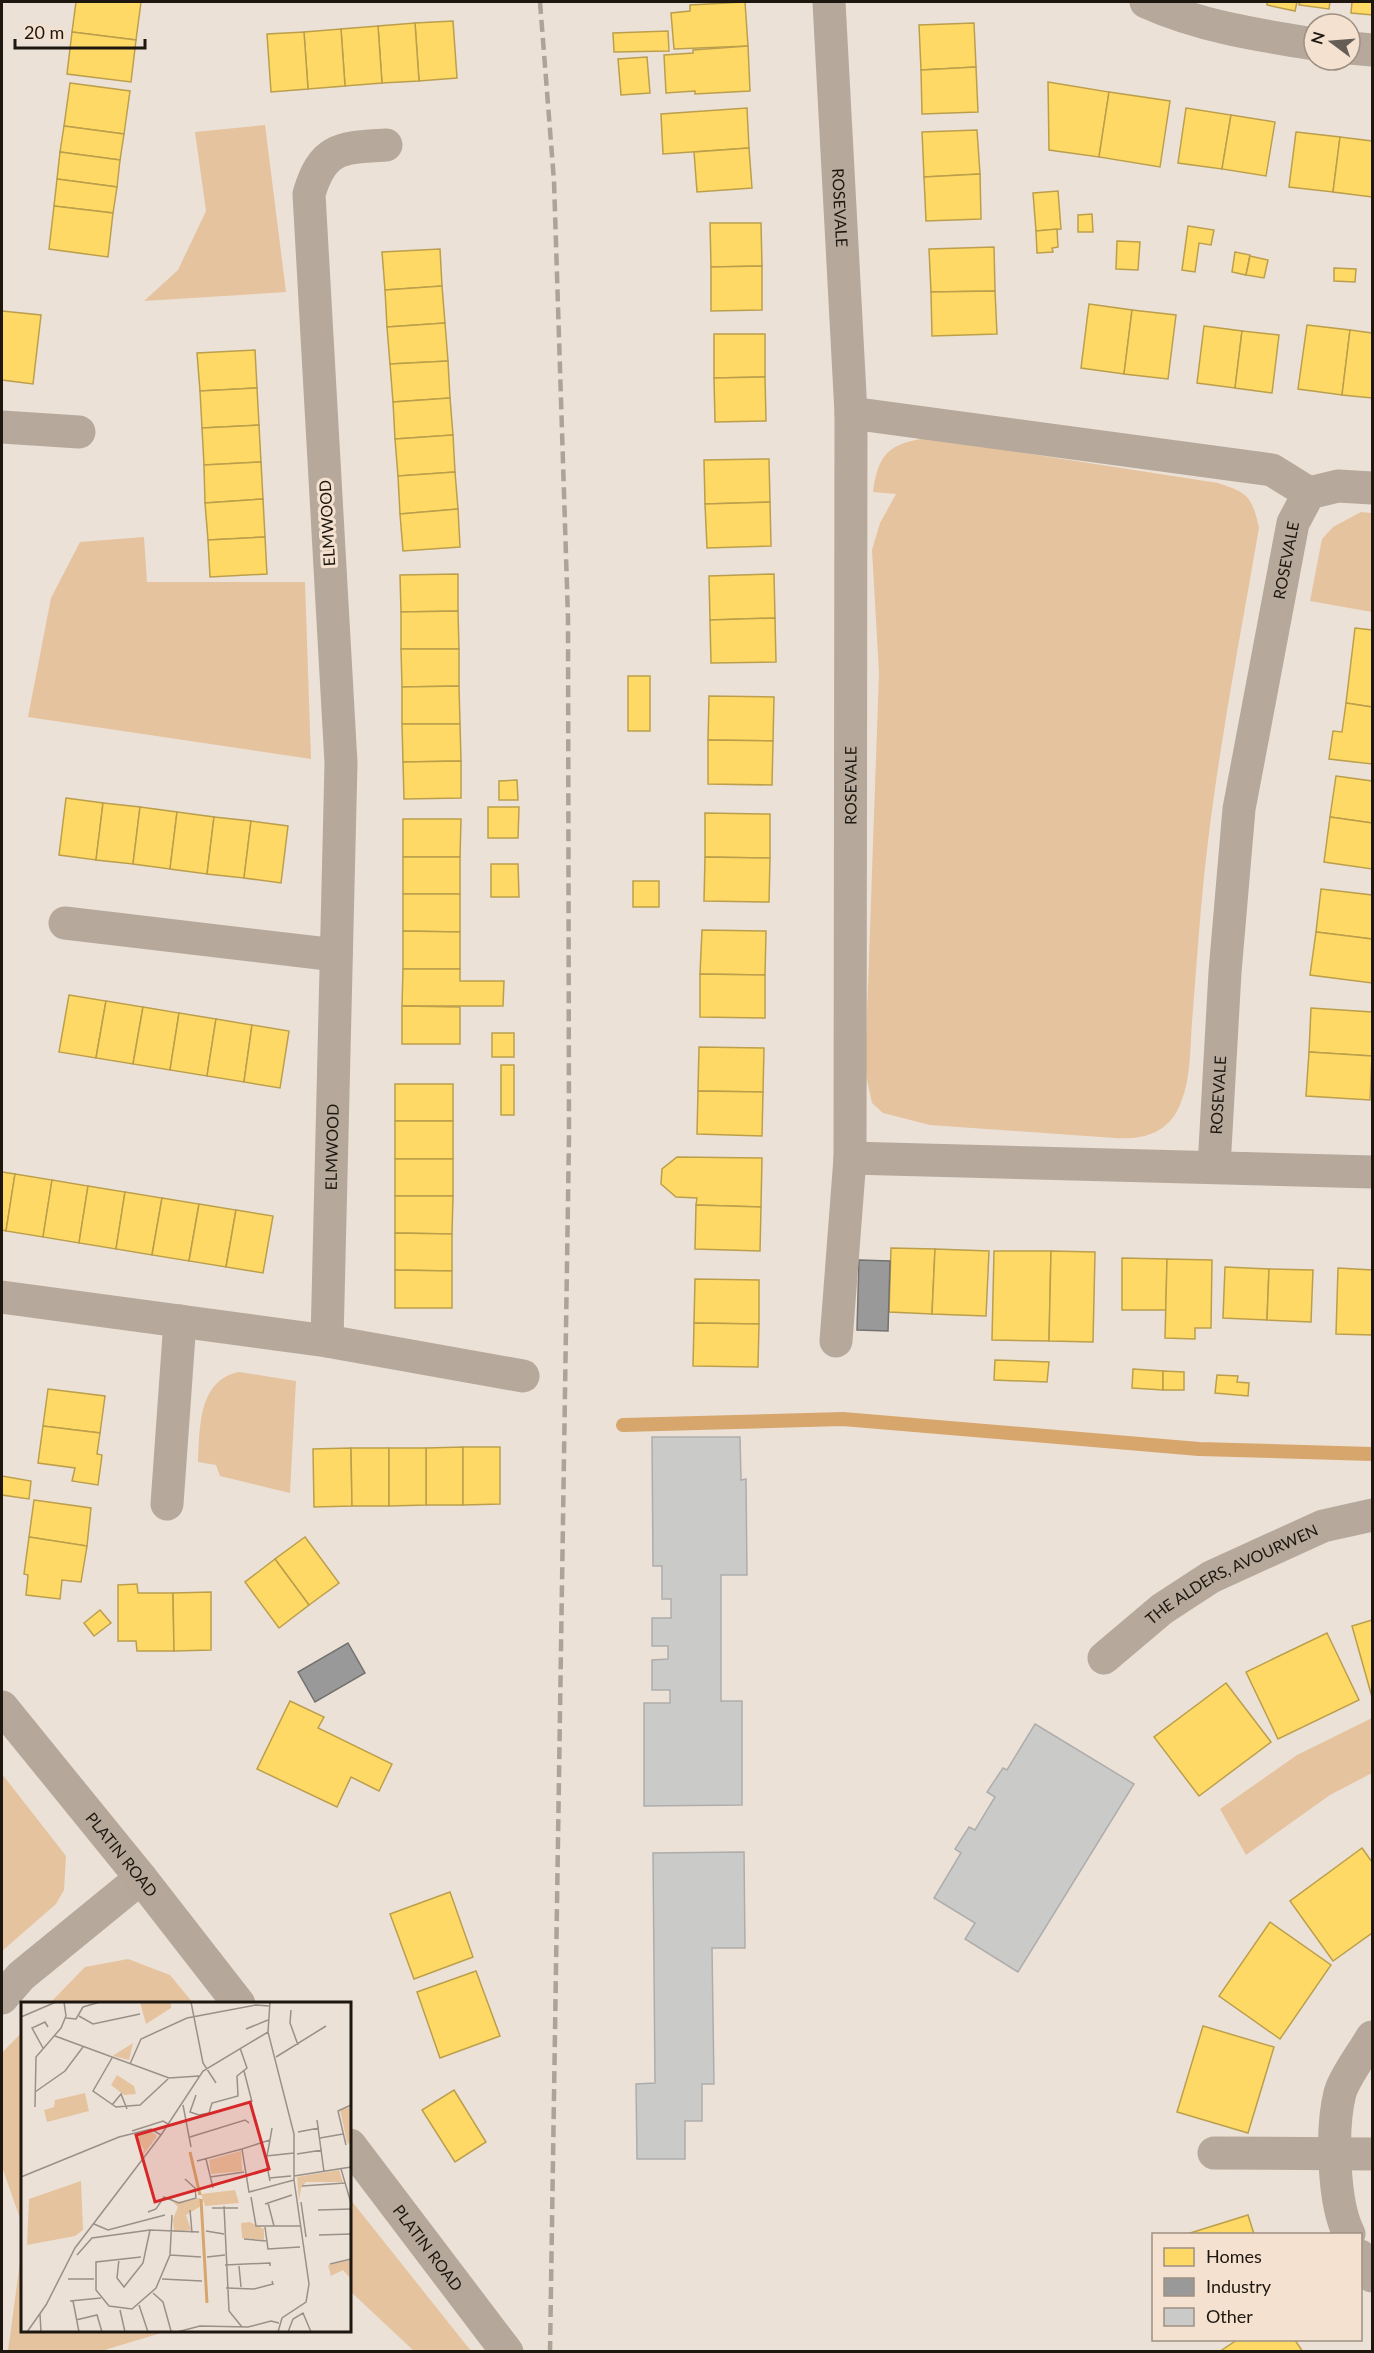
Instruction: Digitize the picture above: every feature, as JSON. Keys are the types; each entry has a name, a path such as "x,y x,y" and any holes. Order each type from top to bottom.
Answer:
{"main road":[{"name":"PLATIN ROAD","path":"2,1707 141,1878 237,2002"},
{"name":"PLATIN ROAD","path":"351,2146 507,2352"}],"street":[{"name":"ROSEVALE","path":"829,2 851,412 850,1158 836,1341"},
{"path":"1146,2 1198,21 1259,36 1302,42"},
{"name":"ELMWOOD","path":"327,1341 341,762 309,194 315,174 327,158 345,148 386,145"},
{"path":"851,412 1272,470 1309,493 1338,486 1372,488"},
{"path":"2,427 79,432"},
{"name":"ROSEVALE","path":"1214,1167 1225,983 1239,808 1293,523 1309,493"},
{"path":"65,923 336,955"},
{"path":"850,1158 1372,1172"},
{"path":"2,1297 327,1341 523,1376"},
{"path":"167,1504 180,1321"},
{"name":"THE ALDERS, AVOURWEN","path":"1104,1658 1162,1609 1211,1577 1323,1526 1372,1515"},
{"path":"2,1998 21,1976 141,1878"},
{"path":"1348,2233 1342,2220 1334,2154 1341,2092 1372,2037"},
{"path":"1214,2153 1372,2154"},
{"path":"1362,2259 1372,2276"}],"shaded area":[{"path":"265,125 286,292 144,301 178,270 206,211 195,132"},
{"path":"928,438 1218,483 1242,493 1254,509 1259,528 1209,833 1188,1076 1183,1097 1174,1116 1168,1124 1144,1136 1115,1138 930,1125 883,1113 872,1103 865,1071 879,673 872,550 880,523 896,494 873,492 878,468 888,452 904,443"},
{"path":"1361,512 1372,513 1372,612 1310,601 1322,539 1333,527"},
{"path":"144,537 147,582 305,582 311,759 28,717 51,598 80,542"},
{"path":"239,1372 296,1381 290,1493 220,1476 216,1465 198,1462 201,1421 209,1395 226,1377"},
{"path":"1372,1718 1372,1773 1330,1795 1246,1855 1220,1809 1297,1755"},
{"path":"2,1774 66,1856 64,1890 56,1904 2,1951"},
{"path":"128,1959 170,1975 192,2002 51,2002 85,1967"},
{"path":"21,2033 21,2221 2,2167 2,2053"},
{"path":"351,2200 471,2351 414,2351 351,2292"},
{"path":"21,2254 21,2332 165,2332 101,2351 8,2351"}],"building: Homes":[{"path":"76,2 141,2 136,40 72,32"},
{"path":"745,2 748,46 674,49 671,13 690,11 690,5"},
{"path":"1267,2 1297,2 1295,11 1267,5"},
{"path":"1300,2 1330,2 1329,9 1299,5"},
{"path":"1352,2 1372,2 1372,15 1351,12"},
{"path":"453,21 457,78 419,81 415,23"},
{"path":"415,23 419,81 382,83 378,26"},
{"path":"974,23 976,67 921,70 919,25"},
{"path":"378,26 382,83 345,86 341,29"},
{"path":"341,29 345,86 308,89 304,32"},
{"path":"668,31 669,51 614,52 613,33"},
{"path":"72,32 136,40 131,82 67,74"},
{"path":"304,32 308,89 271,92 267,34"},
{"path":"748,46 750,91 666,93 664,55 693,53 693,50"},
{"path":"647,57 650,93 621,95 618,59"},
{"path":"976,67 978,112 922,114 921,70"},
{"path":"1048,82 1109,92 1099,157 1049,150"},
{"path":"70,83 130,91 124,134 64,126"},
{"path":"1109,92 1170,101 1160,167 1099,157"},
{"path":"747,108 749,148 663,154 661,114"},
{"path":"1186,108 1231,115 1222,169 1178,163"},
{"path":"1231,115 1275,122 1266,176 1222,169"},
{"path":"64,126 124,134 120,160 60,152"},
{"path":"977,130 980,174 924,177 922,132"},
{"path":"1296,132 1340,137 1333,192 1289,187"},
{"path":"1340,137 1372,141 1372,197 1333,192"},
{"path":"749,148 752,188 697,192 694,152"},
{"path":"60,152 120,160 117,187 57,179"},
{"path":"980,174 981,219 926,221 924,177"},
{"path":"57,179 117,187 113,213 54,206"},
{"path":"1058,191 1061,229 1036,231 1033,193"},
{"path":"54,206 113,213 108,257 49,249"},
{"path":"1092,214 1093,232 1078,232 1078,215"},
{"path":"710,223 761,223 762,266 711,267"},
{"path":"1188,226 1214,230 1211,245 1199,243 1195,272 1182,270"},
{"path":"1057,229 1058,247 1052,248 1053,252 1037,253 1036,231"},
{"path":"1117,241 1140,242 1138,270 1116,269"},
{"path":"994,247 995,291 931,292 929,249"},
{"path":"440,249 442,286 385,290 382,252"},
{"path":"1235,252 1250,255 1246,275 1232,272"},
{"path":"1250,256 1268,260 1264,278 1246,275"},
{"path":"762,266 762,310 711,311 711,267"},
{"path":"1334,268 1356,269 1355,282 1334,281"},
{"path":"442,286 445,323 387,327 385,290"},
{"path":"995,291 997,334 932,336 931,292"},
{"path":"1089,304 1132,310 1124,374 1081,368"},
{"path":"1132,310 1176,315 1168,379 1124,374"},
{"path":"2,311 41,315 33,384 2,380"},
{"path":"445,323 448,361 390,364 387,327"},
{"path":"1307,325 1350,330 1342,395 1298,389"},
{"path":"1204,326 1242,331 1235,388 1197,383"},
{"path":"1350,330 1372,333 1372,398 1342,395"},
{"path":"1242,331 1279,335 1272,393 1235,388"},
{"path":"714,334 765,334 765,377 714,378"},
{"path":"255,350 257,388 200,391 197,353"},
{"path":"448,361 450,398 393,402 390,364"},
{"path":"765,377 766,421 715,422 714,378"},
{"path":"257,388 259,425 202,428 200,391"},
{"path":"450,398 453,435 395,439 393,402"},
{"path":"259,425 261,462 204,465 202,428"},
{"path":"453,435 455,472 398,476 395,439"},
{"path":"769,459 770,502 705,504 704,460"},
{"path":"261,462 263,499 205,503 204,465"},
{"path":"455,472 458,509 400,514 398,476"},
{"path":"263,499 265,537 208,540 205,503"},
{"path":"770,502 771,546 707,548 705,504"},
{"path":"458,509 460,547 403,551 400,514"},
{"path":"265,537 267,574 210,577 208,540"},
{"path":"458,574 458,611 401,612 400,575"},
{"path":"774,574 775,618 710,620 709,576"},
{"path":"458,611 459,649 401,649 401,612"},
{"path":"775,618 776,662 711,663 710,620"},
{"path":"1355,628 1372,630 1372,707 1346,703"},
{"path":"401,649 459,649 459,686 402,687"},
{"path":"628,676 650,676 650,731 628,731"},
{"path":"459,686 460,724 402,724 402,687"},
{"path":"709,696 774,697 773,741 708,740"},
{"path":"1346,703 1372,707 1372,764 1329,759 1333,731 1342,732"},
{"path":"402,724 460,724 461,761 403,762"},
{"path":"708,740 773,741 772,785 708,784"},
{"path":"461,761 461,798 404,799 403,762"},
{"path":"1336,776 1372,781 1372,823 1330,817"},
{"path":"517,780 518,800 499,800 499,781"},
{"path":"66,798 103,803 96,860 59,855"},
{"path":"103,803 140,807 133,864 96,860"},
{"path":"140,807 177,812 170,869 133,864"},
{"path":"488,807 519,807 518,838 488,838"},
{"path":"177,812 214,817 207,874 170,869"},
{"path":"705,813 770,814 770,858 705,857"},
{"path":"214,817 251,821 244,878 207,874"},
{"path":"1330,817 1372,823 1372,869 1324,862"},
{"path":"403,819 461,819 460,857 403,857"},
{"path":"251,821 288,826 281,883 244,878"},
{"path":"403,857 460,857 460,894 403,894"},
{"path":"705,857 770,858 769,902 704,901"},
{"path":"491,864 518,864 519,897 491,897"},
{"path":"633,881 659,881 659,907 633,907"},
{"path":"1321,889 1372,895 1372,939 1316,932"},
{"path":"403,894 460,894 460,932 403,931"},
{"path":"702,930 766,931 765,975 700,974"},
{"path":"403,931 460,932 460,969 403,969"},
{"path":"1316,932 1372,939 1372,983 1310,975"},
{"path":"403,969 460,969 460,981 504,981 503,1006 402,1006"},
{"path":"700,974 765,975 765,1018 700,1017"},
{"path":"69,995 106,1001 96,1058 59,1052"},
{"path":"106,1001 143,1007 133,1064 96,1058"},
{"path":"402,1006 460,1007 460,1044 402,1044"},
{"path":"143,1007 179,1013 170,1070 133,1064"},
{"path":"1311,1008 1372,1012 1372,1056 1309,1052"},
{"path":"179,1013 216,1019 207,1076 170,1070"},
{"path":"216,1019 252,1025 244,1082 207,1076"},
{"path":"252,1025 289,1031 280,1088 244,1082"},
{"path":"492,1033 514,1033 514,1057 492,1057"},
{"path":"699,1047 764,1048 763,1092 698,1091"},
{"path":"1309,1052 1372,1056 1370,1100 1306,1096"},
{"path":"501,1065 514,1065 514,1115 501,1115"},
{"path":"395,1084 453,1084 453,1121 395,1121"},
{"path":"698,1091 763,1092 762,1136 697,1134"},
{"path":"395,1121 453,1121 453,1159 395,1159"},
{"path":"677,1157 762,1158 761,1207 696,1205 697,1198 676,1197 661,1184 662,1169"},
{"path":"395,1159 453,1159 453,1196 395,1196"},
{"path":"2,1172 15,1174 6,1231 2,1230"},
{"path":"15,1174 52,1180 43,1237 6,1231"},
{"path":"52,1180 88,1186 79,1243 43,1237"},
{"path":"88,1186 125,1192 116,1249 79,1243"},
{"path":"125,1192 162,1198 152,1255 116,1249"},
{"path":"395,1196 453,1196 452,1234 395,1233"},
{"path":"162,1198 199,1204 189,1261 152,1255"},
{"path":"199,1204 236,1210 226,1267 189,1261"},
{"path":"696,1205 761,1207 760,1251 695,1249"},
{"path":"236,1210 273,1216 263,1273 226,1267"},
{"path":"395,1233 452,1234 452,1271 395,1270"},
{"path":"891,1248 935,1249 932,1314 889,1312"},
{"path":"935,1249 989,1251 986,1316 932,1314"},
{"path":"994,1251 1051,1251 1049,1341 992,1340"},
{"path":"1051,1251 1095,1252 1093,1342 1049,1341"},
{"path":"1122,1258 1167,1259 1166,1310 1122,1310"},
{"path":"1167,1259 1212,1260 1211,1328 1195,1328 1195,1339 1165,1338"},
{"path":"1225,1267 1269,1269 1267,1320 1223,1318"},
{"path":"1338,1268 1372,1270 1372,1335 1336,1334"},
{"path":"1269,1269 1313,1270 1311,1322 1267,1320"},
{"path":"395,1270 452,1271 452,1308 395,1308"},
{"path":"695,1279 759,1280 759,1324 694,1323"},
{"path":"694,1323 759,1324 758,1367 693,1366"},
{"path":"995,1360 1049,1362 1047,1382 994,1380"},
{"path":"1133,1369 1163,1371 1163,1390 1132,1388"},
{"path":"1163,1371 1184,1372 1184,1390 1163,1390"},
{"path":"1217,1375 1238,1376 1237,1382 1249,1383 1248,1396 1215,1393"},
{"path":"48,1389 105,1396 100,1433 43,1426"},
{"path":"43,1426 100,1433 97,1454 102,1455 98,1485 72,1481 75,1468 38,1463"},
{"path":"463,1447 463,1505 426,1505 426,1448"},
{"path":"463,1447 500,1447 500,1504 463,1505"},
{"path":"351,1448 352,1506 314,1507 313,1449"},
{"path":"351,1448 389,1448 389,1506 352,1506"},
{"path":"389,1448 426,1448 426,1505 389,1506"},
{"path":"2,1476 31,1481 29,1499 2,1495"},
{"path":"34,1500 91,1508 87,1546 29,1537"},
{"path":"29,1537 87,1546 81,1582 62,1580 60,1599 26,1595 28,1575 24,1574"},
{"path":"305,1537 339,1583 309,1605 275,1559"},
{"path":"275,1559 309,1605 279,1628 245,1582"},
{"path":"137,1584 138,1593 173,1593 174,1651 137,1651 136,1641 118,1641 118,1585"},
{"path":"211,1592 211,1650 174,1651 173,1593"},
{"path":"100,1610 111,1623 94,1636 84,1623"},
{"path":"1372,1620 1372,1697 1352,1626"},
{"path":"1327,1633 1359,1700 1278,1739 1246,1672"},
{"path":"1226,1683 1271,1742 1199,1796 1154,1737"},
{"path":"290,1701 324,1717 318,1728 392,1764 379,1791 351,1777 337,1807 257,1769"},
{"path":"1362,1848 1372,1862 1372,1933 1333,1961 1290,1901"},
{"path":"450,1892 473,1957 414,1979 390,1914"},
{"path":"1270,1922 1331,1965 1280,2039 1219,1996"},
{"path":"476,1971 500,2036 440,2058 417,1992"},
{"path":"1203,2026 1274,2047 1248,2133 1177,2112"},
{"path":"454,2090 486,2142 455,2162 422,2110"},
{"path":"1248,2215 1254,2233 1190,2233"},
{"path":"1236,2341 1296,2341 1303,2352 1219,2352"}],"building: Industry":[{"path":"859,1260 890,1261 888,1331 857,1330"},
{"path":"348,1643 365,1673 315,1702 298,1672"}],"building: Other":[{"path":"652,1437 740,1437 741,1480 746,1479 747,1575 721,1575 721,1701 742,1701 742,1805 644,1806 644,1703 670,1703 670,1690 652,1690 652,1660 668,1659 668,1646 652,1646 652,1618 671,1618 671,1599 662,1599 662,1566 653,1566"},
{"path":"1035,1724 1134,1784 1018,1972 965,1939 975,1923 934,1898 961,1853 955,1849 969,1827 975,1830 995,1797 987,1792 1003,1768 1007,1770"},
{"path":"744,1852 745,1948 712,1948 714,2084 702,2084 702,2121 685,2121 685,2159 637,2159 636,2084 655,2083 653,1853"}],"waterway":[{"path":"623,1425 843,1419 1199,1449 1372,1454"}],"railway":[{"path":"540,2 554,181 568,618 569,1136 550,2352"}]}
